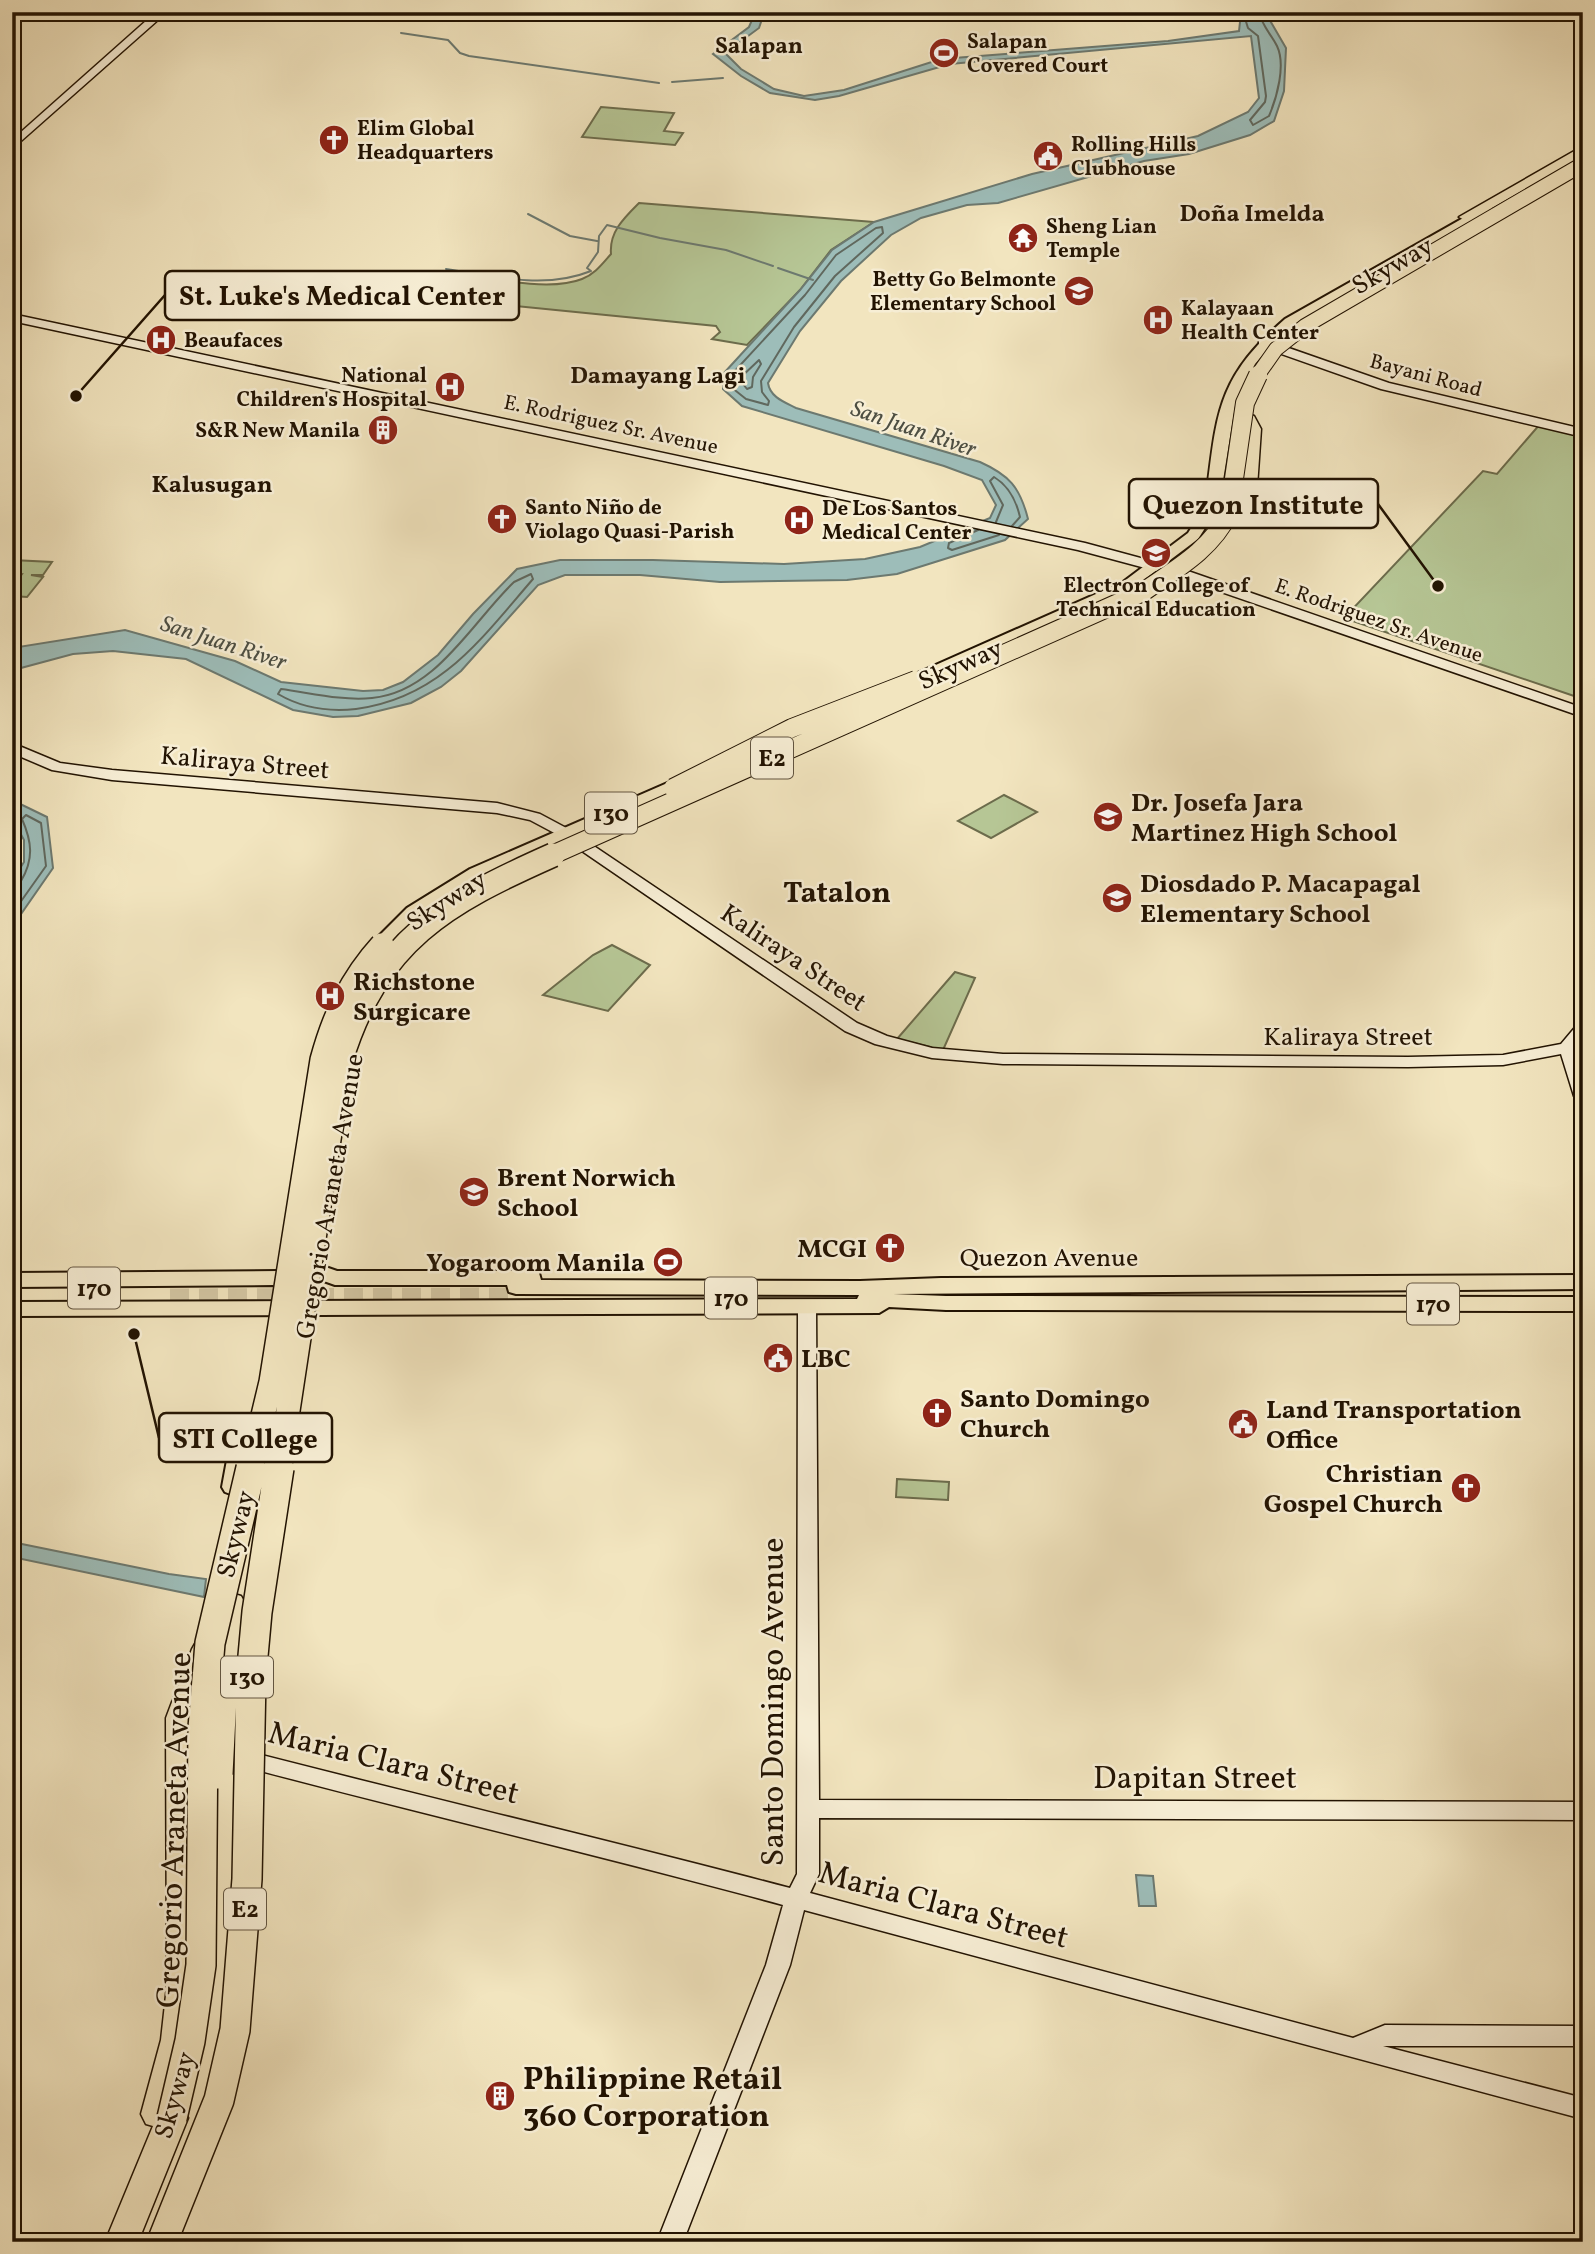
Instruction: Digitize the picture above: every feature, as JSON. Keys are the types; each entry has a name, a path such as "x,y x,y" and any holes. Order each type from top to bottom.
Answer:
{"highway":[{"path":"1402,260 1466,217 1583,153"},
{"name":"Skyway","path":"167,2236 219,2100 235,2030 247,1879 250,1691 257,1612 341,1060 357,1008 394,953 432,919 492,882 948,675 1131,587 1184,550 1205,527 1218,497 1231,401 1239,379 1264,345 1292,323 1583,153"},
{"name":"Skyway","path":"123,2242 160,2120 190,2041 201,1965 203,1728 210,1643 271,1382 317,1079 337,1006 356,977 378,949 416,913 479,875 948,675 1097,615 1143,592 1171,568 1199,553 1225,521 1231,499 1245,403 1254,380 1276,349 1305,326 1583,166"},
{"path":"1530,180 1552,171"},
{"path":"1171,568 1211,556 1234,532 1247,502 1250,427"},
{"path":"292,1189 305,1174 327,1080 352,1007 391,952 429,918 489,881 659,807 746,779 889,713 948,675"},
{"path":"332,1153 325,1124 327,1080 332,1034 342,1006 382,950 419,914 481,876 650,802 719,761 862,698 948,675"},
{"path":"160,2120 200,2052 216,1957 218,1750 226,1590 266,1453 258,1420"},
{"path":"113,2242 160,2120 177,2040 182,1986 180,1718 192,1678 210,1643"}],"main road":[{"name":"Gregorio Araneta Avenue","path":"167,2236 212,2123 234,2008 241,1885 240,1758 248,1655 285,1461 332,1153 349,1061 360,1025 392,964 436,920 495,884 1147,594 1171,568 1209,511 1227,402 1240,373 1263,343 1290,322 1583,153"},
{"path":"1250,427 1260,381 1279,349 1307,327 1583,166"},
{"name":"Gregorio Araneta Avenue","path":"258,1420 312,1063 332,1006 363,960 413,912 476,873 1171,568"},
{"path":"314,1270 335,1278 867,1280 944,1294"},
{"path":"12,1280 278,1278 309,1307"},
{"name":"Quezon Avenue","path":"516,1292 859,1298 1316,1284 1583,1282"},
{"path":"1316,1284 1338,1295 1336,1300 1327,1303"},
{"path":"1353,1284 1348,1290 1349,1296 1356,1302 1366,1304"},
{"name":"170","path":"12,1288 173,1293 12,1300"},
{"path":"12,1308 807,1306 944,1294"},
{"name":"Quezon Avenue","path":"944,1294 1366,1304 1583,1304"},
{"name":"Gregorio Araneta Avenue","path":"123,2242 150,2198 196,2070 204,2014 206,1961 205,1749 209,1670 226,1590"}],"street":[{"path":"12,146 162,12"},
{"path":"12,329 21,319"},
{"name":"E. Rodriguez Sr. Avenue","path":"21,319 971,522 1171,568 1583,706"},
{"name":"Bayani Road","path":"1263,343 1385,386 1583,433"},
{"name":"E. Rodriguez Sr. Avenue","path":"1171,568 1583,713"},
{"name":"Kaliraya Street","path":"12,747 57,768 497,808 535,817 565,833 851,1027 881,1040 932,1053 1003,1059 1408,1062 1518,1059 1575,1048"},
{"path":"1583,1029 1575,1048 1583,1096"},
{"name":"Santo Domingo Avenue","path":"670,2242 778,1965 796,1899 808,1874 807,1306"},
{"name":"Maria Clara Street","path":"205,1749 440,1810 598,1846 1583,2109"},
{"name":"Dapitan Street","path":"807,1809 1583,1811"},
{"path":"1356,2048 1385,2035 1583,2036"}],"green space":[{"path":"601,107 674,113 664,131 683,133 675,145 582,137"},
{"path":"639,203 874,222 831,250 800,290 747,345 712,339 720,332 716,326 405,295 416,276 437,278 444,271 533,284 568,283 582,279 595,272 611,254 615,232"},
{"path":"1540,424 1583,435 1583,699 1344,618 1483,471 1497,474"},
{"path":"12,560 52,562 43,575 31,575 43,577 27,597 12,596 12,587 22,574 12,573"},
{"path":"1004,795 1037,812 991,838 958,821"},
{"path":"612,945 650,965 608,1011 543,995 593,955"},
{"path":"955,972 975,978 943,1050 897,1039"},
{"path":"897,1479 949,1482 948,1500 896,1497"}],"water":[{"path":"746,12 757,12 763,16 759,28 725,53 741,69 774,89 804,96 844,90 941,59 1168,41 1239,31 1240,22 1235,12 1265,12 1286,48 1284,91 1274,121 1250,135 1189,154 1144,161 998,203 967,205 921,218 891,235 841,281 800,331 768,383 775,395 796,408 980,462 999,472 1017,490 1028,519 1005,540 897,574 847,580 720,582 640,575 565,575 538,585 461,671 441,687 411,703 358,716 333,717 293,710 186,659 113,651 73,654 12,673 12,648 125,630 235,661 281,682 363,691 383,690 403,682 438,655 517,569 560,560 784,564 865,559 920,547 990,518 996,505 982,480 944,466 742,406 723,389 724,373 800,290 832,250 874,222 1032,174 1198,136 1248,112 1259,98 1251,36 950,64 839,96 815,100 770,93 741,76 713,54 749,27 752,20"},
{"path":"12,800 47,817 53,868 12,927 12,881 24,862 24,840 12,818"},
{"path":"12,1542 206,1579 204,1597 12,1557"},
{"path":"1136,1875 1153,1876 1156,1906 1139,1906"}],"waterway":[{"path":"401,33 448,40 460,53 469,56 659,83"},
{"path":"672,82 723,78"},
{"path":"528,214 570,236 597,241"},
{"path":"446,269 519,280 573,277 591,271 587,268 598,252 599,236 607,225 726,250 773,266"},
{"path":"778,268 813,280"}],"tunnel":[{"path":"170,1298 516,1297"}],"place":[{"name":"Salapan Covered Court","path":"944,53"},
{"name":"Elim Global Headquarters","path":"334,140"},
{"name":"Rolling Hills Clubhouse","path":"1048,156"},
{"name":"Sheng Lian Temple","path":"1023,238"},
{"name":"Betty Go Belmonte Elementary School","path":"1079,291"},
{"name":"Kalayaan Health Center","path":"1158,320"},
{"name":"Beaufaces","path":"161,340"},
{"name":"National Children's Hospital","path":"450,387"},
{"name":"St. Luke's Medical Center","path":"76,396"},
{"name":"S&R New Manila","path":"383,430"},
{"name":"Santo Niño de Violago Quasi-Parish","path":"502,519"},
{"name":"De Los Santos Medical Center","path":"799,520"},
{"name":"Electron College of Technical Education","path":"1156,553"},
{"name":"Quezon Institute","path":"1438,586"},
{"name":"Dr. Josefa Jara Martinez High School","path":"1108,817"},
{"name":"Diosdado P. Macapagal Elementary School","path":"1117,898"},
{"name":"Richstone Surgicare","path":"330,996"},
{"name":"Brent Norwich School","path":"474,1192"},
{"name":"MCGI","path":"890,1248"},
{"name":"Yogaroom Manila","path":"668,1262"},
{"name":"STI College","path":"134,1334"},
{"name":"LBC","path":"778,1358"},
{"name":"Santo Domingo Church","path":"937,1413"},
{"name":"Land Transportation Office","path":"1243,1424"},
{"name":"Christian Gospel Church","path":"1466,1488"},
{"name":"Philippine Retail 360 Corporation","path":"500,2096"}],"district":[{"name":"Salapan","path":"759,45"},
{"name":"Doña Imelda","path":"1252,213"},
{"name":"Damayang Lagi","path":"658,375"},
{"name":"Kalusugan","path":"212,484"},
{"name":"Tatalon","path":"837,892"}],"water label":[{"name":"San Juan River","path":"914,428"},
{"name":"San Juan River","path":"224,642"}]}
